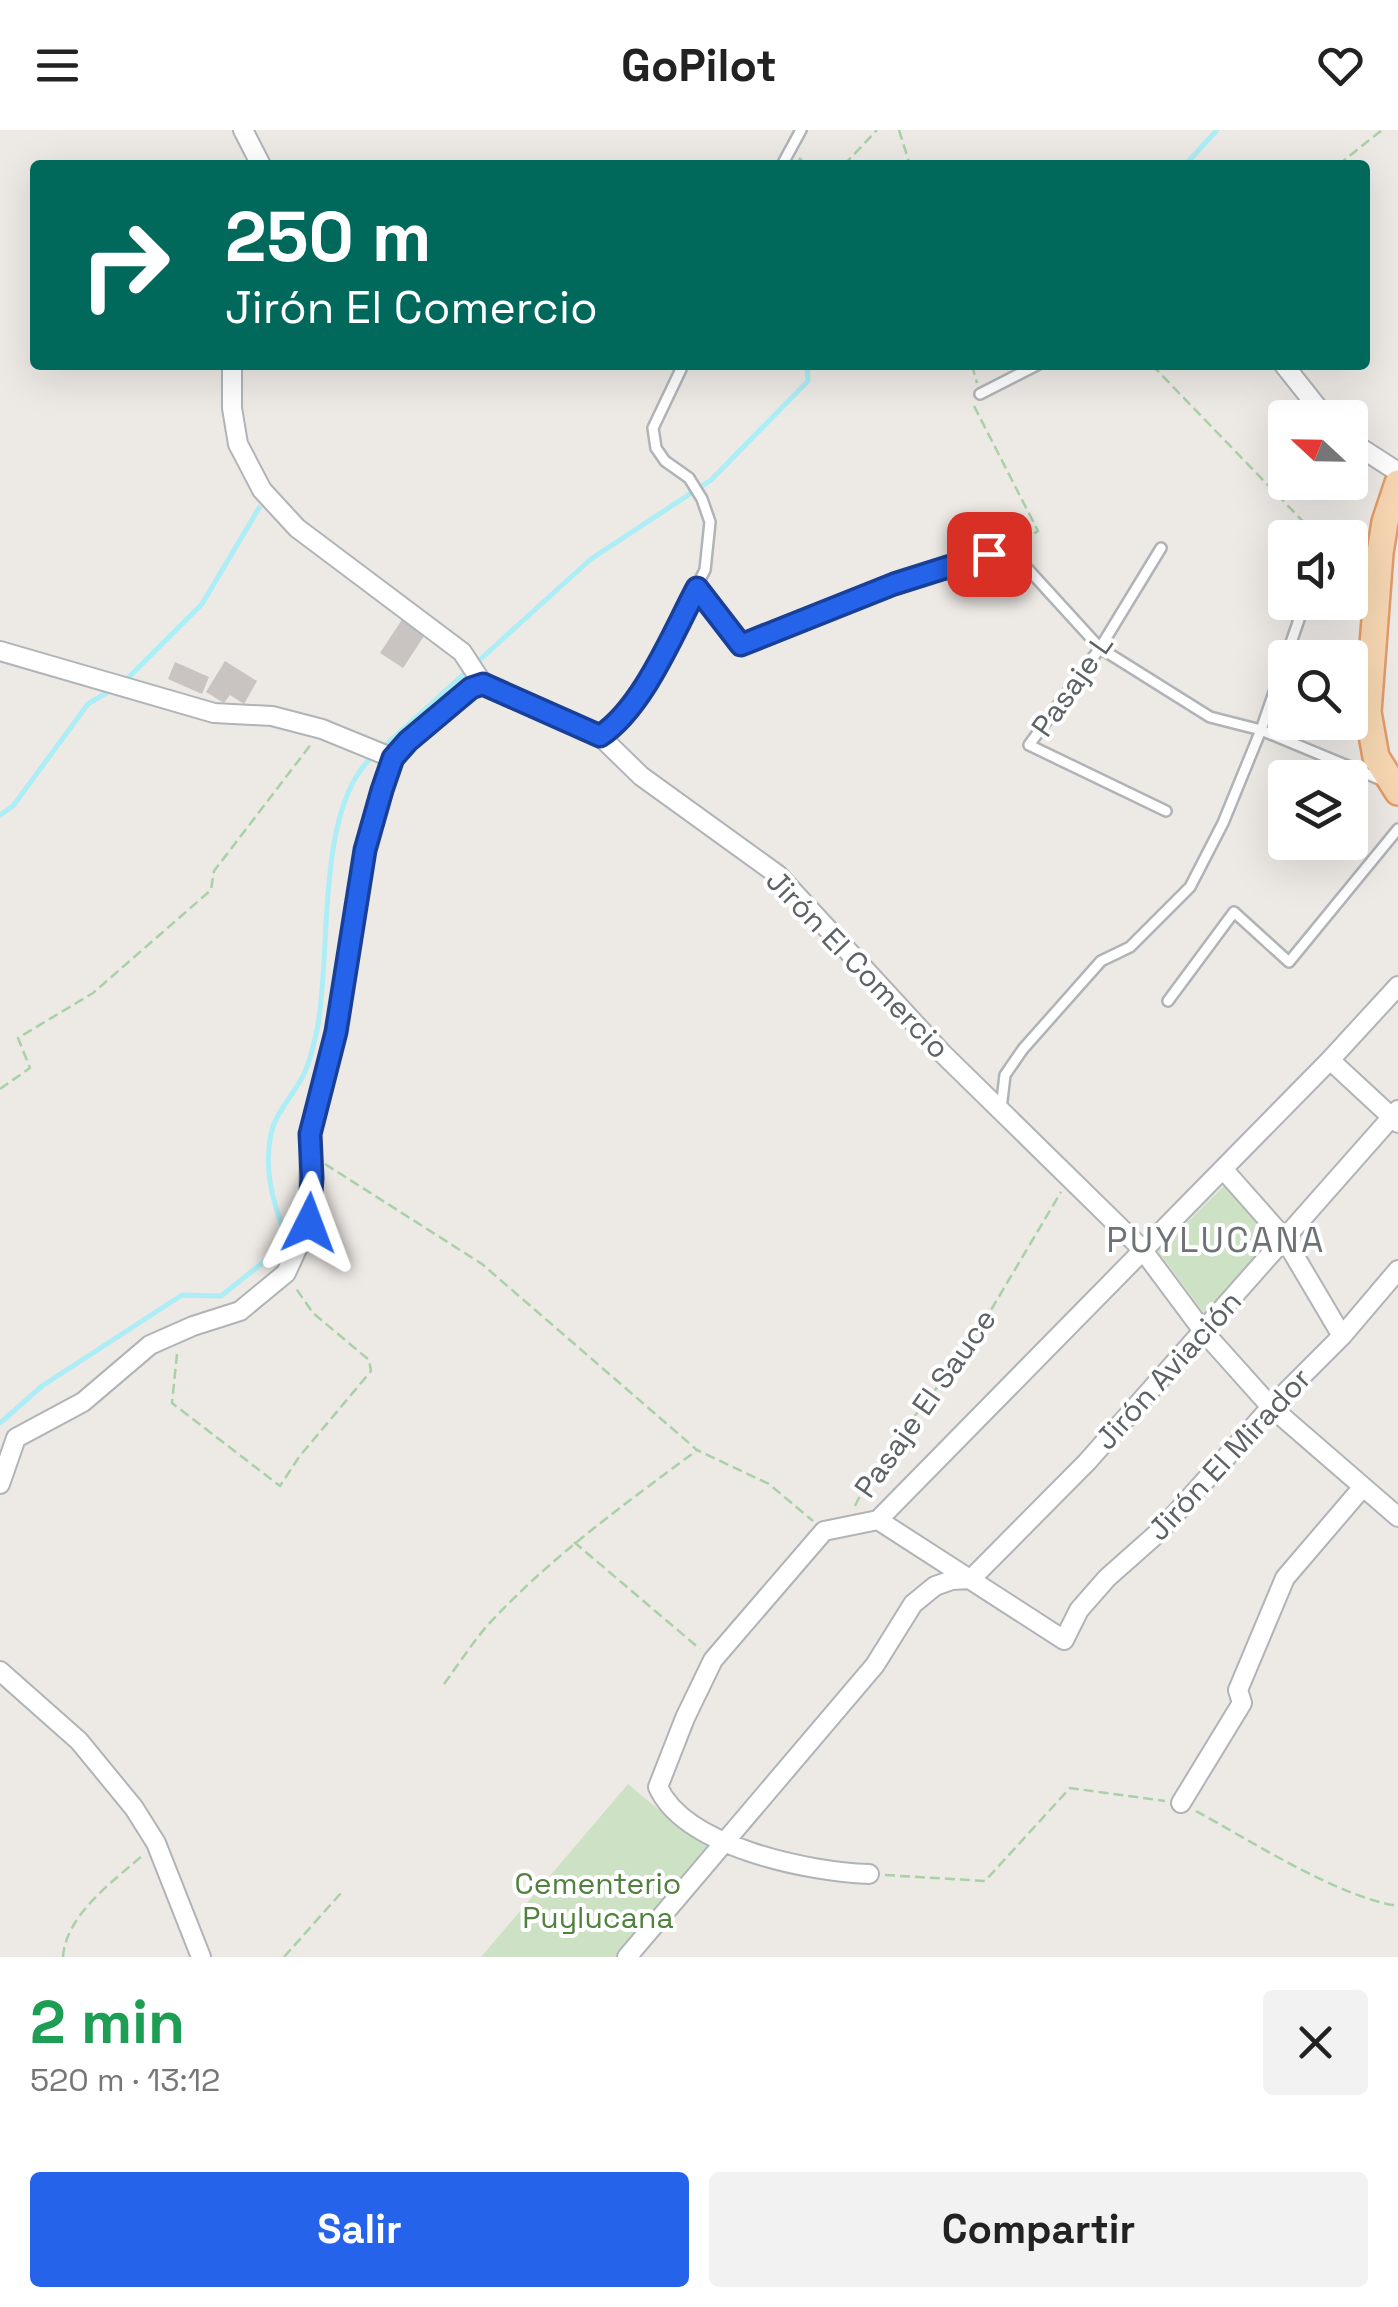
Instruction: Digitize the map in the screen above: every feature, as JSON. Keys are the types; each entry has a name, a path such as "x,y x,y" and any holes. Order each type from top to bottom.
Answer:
{"main road":[{"path":"1396,788 1376,757 1368,712 1380,552 1398,483"}],"street":[{"path":"243,130 258,160"},
{"path":"0,1484 16,1438 83,1402 150,1346 240,1312 286,1273 309,1223 310,1134 336,1032 384,754 480,680 462,652 297,528 262,490 238,444 232,408 232,370"},
{"path":"1288,370 1312,400"},
{"path":"1368,452 1398,472"},
{"path":"0,651 214,713 272,716 322,729 384,754"},
{"name":"Jirón El Comercio","path":"480,680 600,736 640,776 691,815 740,845 790,886 850,956 1001,1112 1142,1249 1203,1331"},
{"path":"971,1579 878,1520 1398,986"},
{"path":"1330,1060 1396,1116"},
{"name":"Jirón Aviación","path":"971,1579 1087,1462 1396,1116"},
{"path":"1223,1169 1284,1238 1342,1336"},
{"name":"Jirón El Mirador","path":"971,1579 1064,1640 1080,1610 1107,1578 1160,1531 1271,1407 1342,1336 1398,1270"},
{"path":"1203,1331 1271,1407 1398,1517"},
{"path":"1182,1802 1242,1703 1238,1690 1286,1578 1362,1488"},
{"name":"Pasaje El Sauce","path":"824,1531 878,1520"},
{"path":"824,1531 713,1660 658,1787 664,1801 706,1832 779,1861 836,1873 868,1874"},
{"path":"627,1957 875,1665 913,1604 935,1586 971,1579"},
{"path":"0,1671 79,1741 134,1808 156,1843 202,1957"}],"lane":[{"path":"785,160 801,130"},
{"path":"600,736 616,726 646,682 705,570 710,522 702,499 689,478 656,448 653,428 680,370"},
{"path":"980,394 1027,370"},
{"name":"Pasaje L","path":"1161,548 1100,648 1029,745 1166,811"},
{"path":"697,588 741,645 894,584 989,554 1002,554 1027,568 1100,648 1210,717 1261,730 1396,788"},
{"path":"1001,1112 1005,1075 1023,1049 1101,961 1130,946 1190,886 1223,823 1300,620"},
{"path":"1168,1001 1234,912 1290,962 1398,829"}],"path":[{"path":"849,160 877,130"},
{"path":"900,130 909,160"},
{"path":"1344,160 1382,130"},
{"path":"973,370 980,394 972,402 1038,532 1002,554"},
{"path":"1157,370 1302,520"},
{"path":"0,1089 30,1068 18,1038 93,993 210,890 214,870 322,729"},
{"path":"311,1156 482,1264 697,1450 769,1484 824,1531"},
{"name":"Pasaje El Sauce","path":"845,1527 873,1469 969,1347 1069,1178"},
{"path":"179,1332 172,1402 280,1486 299,1457 371,1371 369,1360 313,1313 286,1273"},
{"path":"444,1684 484,1630 574,1542 697,1450"},
{"path":"574,1542 713,1660"},
{"path":"868,1874 985,1881 1070,1788 1182,1802 1311,1874 1376,1902 1398,1906"},
{"path":"63,1957 64,1944 74,1924 103,1891 156,1843"},
{"path":"284,1957 341,1893"}],"green space":[{"path":"1225,1185 1273,1238 1206,1316 1158,1251"},
{"name":"Cementerio Puylucana","path":"628,1784 711,1847 619,1957 481,1957"}],"building":[{"path":"405,615 428,630 403,668 380,653"},
{"path":"225,661 257,681 244,704 230,695 224,703 206,692"},
{"path":"175,662 209,677 202,694 168,679"}],"waterway":[{"path":"1190,160 1217,130"},
{"path":"381,749 591,559 711,480 808,381 807,370"},
{"path":"124,682 202,604 259,508"},
{"path":"0,815 13,806 88,704 111,690"},
{"path":"0,1423 42,1386 182,1295 221,1296 276,1252 284,1231 270,1184 271,1134 312,1052 321,999 329,885 341,811 354,781 372,757"}],"district":[{"name":"PUYLUCANA","path":"1216,1240"}],"route":[{"path":"309,1223 310,1134 336,1032 365,850 393,758 408,741 471,688 483,684 600,736 616,726 646,682 697,588 741,645 894,584 989,554"}]}
